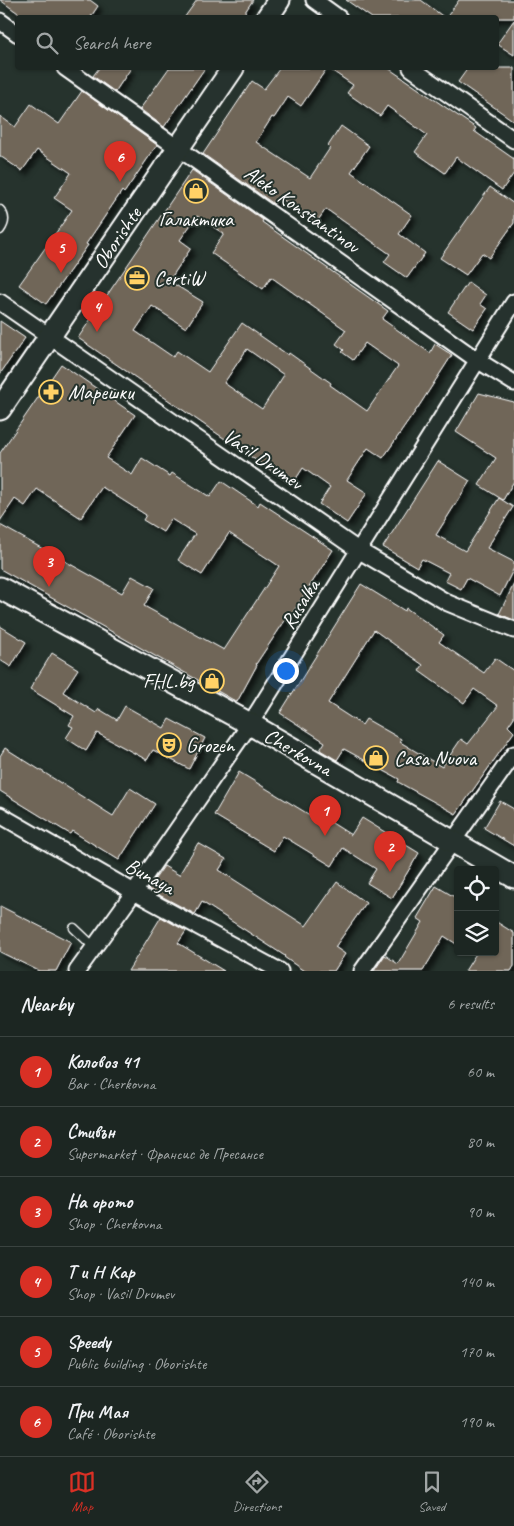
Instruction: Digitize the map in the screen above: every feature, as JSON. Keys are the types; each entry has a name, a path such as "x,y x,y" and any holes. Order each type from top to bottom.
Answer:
{"street":[{"path":"269,15 279,0"},
{"path":"314,0 335,15"},
{"path":"0,21 15,32"},
{"name":"Aleko Konstantinov","path":"68,70 477,360 514,383"},
{"name":"Oborishte","path":"0,409 232,70"},
{"path":"414,70 514,140"},
{"name":"Vasil Drumev","path":"0,302 358,550 448,603 514,630"},
{"name":"Rusalka","path":"77,971 250,724 514,302"},
{"name":"Cherkovna","path":"0,588 250,724 514,877"},
{"path":"362,971 514,754"},
{"name":"Bunaya","path":"0,815 134,892 280,971"}],"lane":[{"path":"0,210 4,217 4,223 0,230"},
{"path":"74,928 94,947"}],"building":[{"path":"0,0 90,0 98,6 92,15 21,15"},
{"path":"197,0 253,0 243,15 186,15"},
{"path":"346,0 421,0 441,15 368,15"},
{"path":"459,0 514,0 514,18 499,18 499,15 448,15"},
{"path":"514,20 514,55 499,45 499,41"},
{"path":"514,68 514,121 458,82 467,70"},
{"path":"98,70 130,70 115,92 93,76"},
{"path":"168,70 204,70 164,127 140,109"},
{"path":"278,70 326,70 301,106 288,97 256,142 310,178 330,148 328,146 341,126 369,146 351,172 412,215 399,234 425,253 407,278 384,262 390,254 326,209 316,223 279,197 274,204 203,154 252,81 264,89"},
{"path":"331,70 391,70 476,128 474,131 514,159 514,173 502,190 456,157 445,173 415,152 427,135 387,106 380,116 347,93 353,85"},
{"path":"82,91 157,145 124,193 122,191 86,244 88,245 46,304 19,285 72,210 54,198 71,173 37,150 22,171 0,156 0,116 15,127 31,104 59,124"},
{"path":"192,170 388,311 382,319 430,353 435,344 452,355 383,458 368,448 347,480 367,493 347,523 319,504 330,487 303,468 292,485 78,338","holes":["197,216 224,234 211,253 263,289 271,277 346,330 336,344 344,350 342,352 353,360 365,343 398,366 367,411 289,353 288,355 242,323 208,372 177,351 173,357 135,331 152,306 186,328 203,302 169,281 191,248 180,240","247,349 284,375 262,409 224,383"]},
{"path":"490,187 514,204 514,223 489,258 482,253 466,275 440,258"},
{"path":"468,282 486,295 480,304 487,309 473,329 448,312"},
{"path":"0,321 25,338 0,374"},
{"path":"61,364 135,415 106,458 132,475 142,458 170,476 172,473 210,497 221,481 258,506 260,502 333,550 288,620 286,619 256,664 237,702 0,569 0,525 122,593 132,576 154,588 144,606 224,650 279,566 229,533 202,575 178,560 195,534 171,519 163,532 143,520 146,515 102,487 81,518 37,489 25,506 15,499 0,521 0,453"},
{"path":"479,393 514,402 514,481 503,500 479,485 496,458 456,432"},
{"path":"438,461 470,481 436,535 465,551 499,498 513,507 487,548 514,562 514,568 500,596 467,578 461,589 445,581 449,573 422,559 417,567 383,547"},
{"path":"361,584 405,611 406,608 444,635 439,642 484,673 495,658 514,671 514,717 508,726 514,732 456,814 398,782 399,779 344,749 337,760 320,750 325,742 280,713","holes":["374,630 423,665 419,671 464,703 474,689 498,706 468,744 461,739 442,767 400,742 401,739 366,719 362,725 328,703"]},
{"path":"514,584 514,620 499,614"},
{"path":"0,626 26,642 11,667 0,660"},
{"path":"52,653 78,669 63,692 96,713 99,709 117,720 125,706 164,728 169,719 205,738 189,769 153,750 147,760 97,733 86,751 66,738 73,727 69,725 74,716 30,689"},
{"path":"5,748 113,816 130,788 155,804 119,860 72,831 70,834 0,791 0,756"},
{"path":"239,772 318,820 321,816 351,835 362,818 419,853 392,898 367,883 376,869 343,848 332,866 283,836 274,851 214,815"},
{"path":"500,801 514,809 514,846 484,828"},
{"path":"198,843 226,859 219,870 306,926 337,882 366,903 335,947 345,954 334,971 304,971 285,956 202,902 195,914 148,889 164,866 179,875"},
{"path":"436,886 454,897 454,942 444,936 423,971 374,971 385,955 398,964 423,922 417,918"},
{"path":"0,906 71,942 56,971 39,971 0,952"},
{"path":"161,917 186,931 178,943 224,971 128,971"},
{"path":"499,924 514,933 514,966 511,971 465,971 474,956 499,956"}],"place":[{"name":"При Мая","path":"120,182"},
{"name":"Галактика","path":"196,191"},
{"name":"Speedy","path":"61,273"},
{"name":"CertiW","path":"137,278"},
{"name":"Т и Н Кар","path":"97,332"},
{"name":"Марешки","path":"51,392"},
{"name":"На орото","path":"49,587"},
{"name":"FHL.bg","path":"212,681"},
{"name":"Grozen","path":"169,745"},
{"name":"Casa Nuova","path":"376,758"},
{"name":"Коловоз 41","path":"325,836"},
{"name":"Стивън","path":"390,872"}]}
